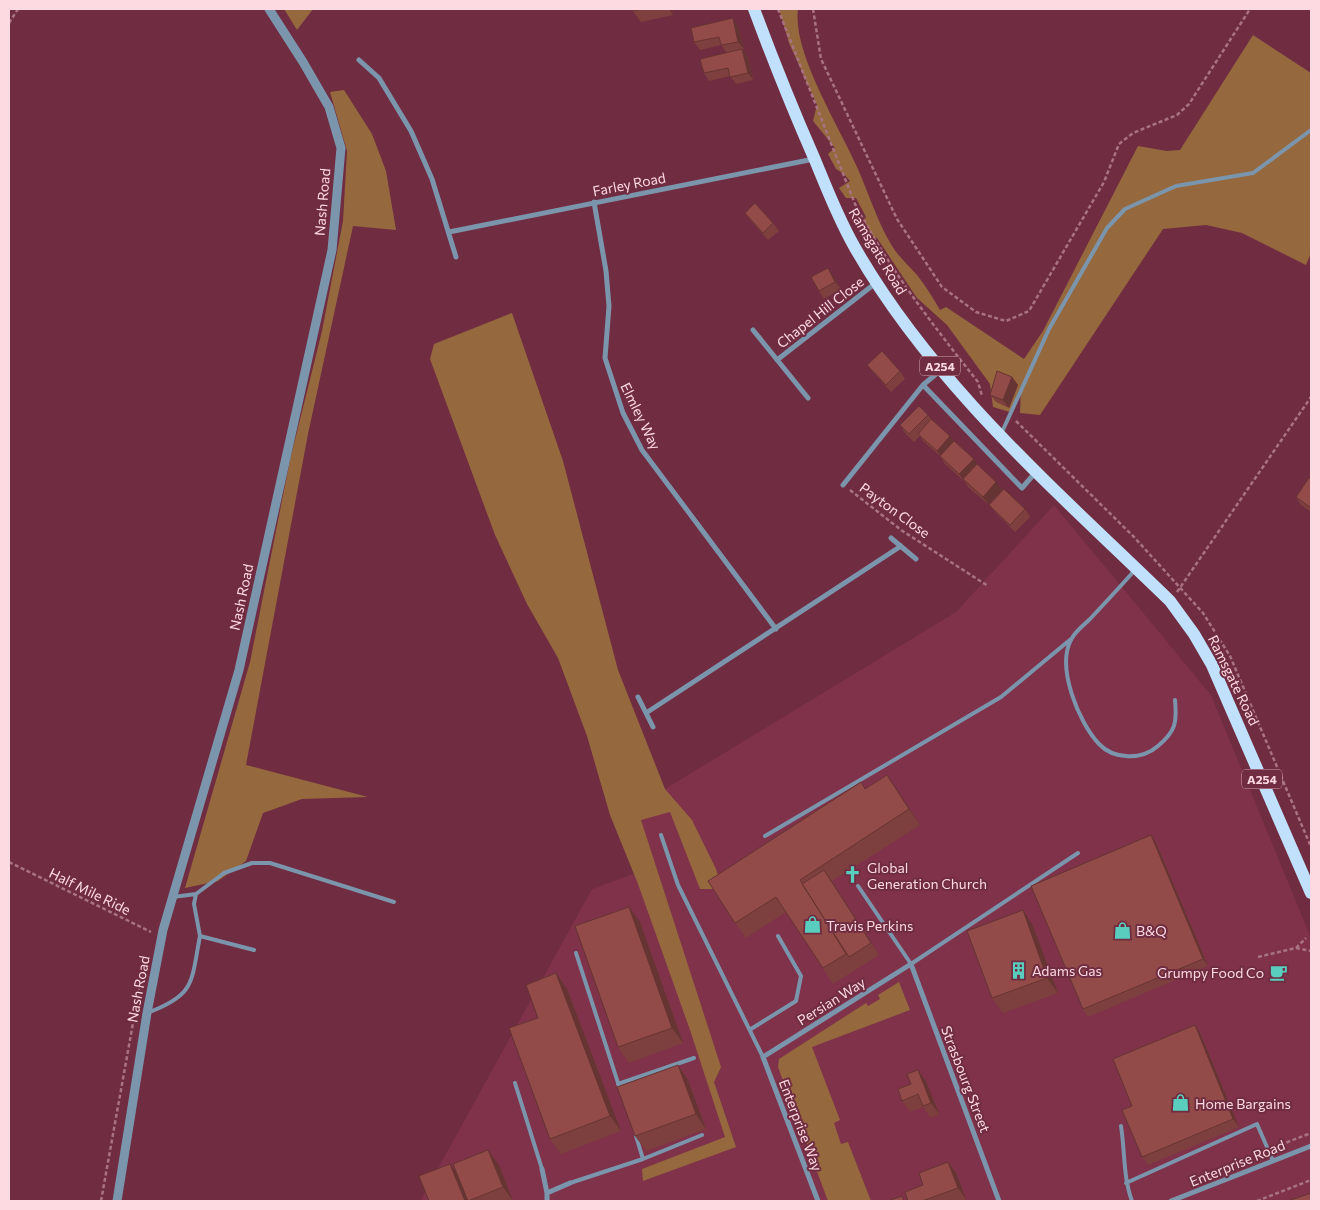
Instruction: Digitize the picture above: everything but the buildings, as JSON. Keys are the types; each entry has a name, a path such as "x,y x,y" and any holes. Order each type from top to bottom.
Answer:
{"main road":[{"name":"Ramsgate Road","path":"754,9 837,213 854,246 906,324 942,368 1037,471 1170,601 1194,634 1212,664 1311,893"}],"street":[{"name":"Nash Road","path":"117,1201 147,1013 164,930 239,670 332,250 341,148 329,107 269,9"},
{"path":"359,60 379,78 410,131 432,179 456,257"},
{"name":"Farley Road","path":"449,232 814,158"},
{"name":"Elmley Way","path":"594,202 606,271 609,306 605,358 623,413 642,450 776,629"},
{"name":"Chapel Hill Close","path":"778,360 877,282"},
{"name":"Chapel Hill Close","path":"753,330 808,398"},
{"name":"Payton Close","path":"843,485 923,385 942,368"},
{"path":"923,385 1022,488 1037,471"},
{"path":"891,538 916,559"},
{"path":"646,713 901,546"},
{"path":"638,697 653,727"},
{"name":"Persian Way","path":"763,1057 911,964"},
{"name":"Strasbourg Street","path":"911,964 999,1201"},
{"name":"Enterprise Way","path":"763,1057 818,1201"},
{"name":"Enterprise Road","path":"1172,1201 1311,1146"},
{"path":"542,1169 547,1201"},
{"path":"547,1193 570,1183"}],"lane":[{"path":"1001,434 1049,330 1108,228 1125,209 1176,186 1253,173 1311,130"},
{"path":"765,836 1001,697 1071,639 1137,568"},
{"path":"1071,639 1065,660 1069,689 1099,745 1120,757 1149,754 1168,737 1176,721 1175,700"},
{"path":"661,836 678,886 751,1029 763,1057"},
{"path":"858,886 911,964 1078,853"},
{"path":"173,897 196,894 224,872 252,863 270,863 394,902"},
{"path":"147,1013 169,1005 187,992 200,936 194,904 196,894"},
{"path":"200,936 254,950"},
{"path":"751,1029 796,1000 801,976 778,936"},
{"path":"576,953 621,1094"},
{"path":"618,1084 694,1058"},
{"path":"515,1083 542,1169"},
{"path":"1126,1183 1257,1124 1273,1161"},
{"path":"1121,1126 1125,1151 1126,1183 1132,1201"},
{"path":"634,1131 644,1159"},
{"path":"570,1183 644,1159 702,1135"}],"path":[{"path":"9,23 18,9"},
{"path":"778,9 855,204 871,234 922,311 978,382 984,403"},
{"path":"813,9 822,59 897,219 942,286 976,312 1006,321 1029,311 1104,182 1119,144 1133,133 1177,115 1189,104 1250,9"},
{"path":"1170,601 1311,398"},
{"path":"1008,418 1016,420 1042,445 1180,586 1203,613 1230,656 1311,847"},
{"name":"Payton Close","path":"843,485 901,530 988,586"},
{"name":"Half Mile Ride","path":"9,862 150,932"},
{"path":"148,941 150,932 164,930"},
{"path":"1296,948 1306,938"},
{"path":"1258,957 1296,948 1311,951"},
{"path":"101,1201 143,968"},
{"path":"1257,1201 1311,1180"}],"shaded area":[{"path":"284,9 313,9 297,30"},
{"path":"779,9 798,9 798,26 809,67 857,167 882,227 895,250 920,279 940,310 946,307 1024,359 1043,331 1138,146 1167,151 1180,150 1253,35 1311,73 1311,253 1306,265 1242,233 1206,225 1163,229 1040,415 1020,413 1021,386 1013,413 993,407 990,384 947,325 917,298 877,238 864,234 861,223 866,217 856,198 846,198 839,188 850,181 836,169 828,154 835,148 813,121 817,105 789,43"},
{"path":"344,90 372,134 386,171 396,230 353,226 308,434 246,765 368,797 302,799 263,813 246,861 218,881 185,888 250,662 290,460 322,331 343,221 347,151 330,92"},
{"path":"512,313 563,461 618,670 665,789 692,820 716,869 722,889 700,889 670,812 641,820 721,1067 714,1082 736,1147 643,1181 642,1169 725,1137 690,1030 638,884 610,815 587,736 558,658 527,604 495,535 430,359 434,344"},
{"path":"1054,505 1211,695 1311,938 1311,1201 420,1201 592,889 644,870 628,815 665,789 956,612"},
{"path":"899,982 910,1010 812,1047 840,1120 834,1123 841,1144 848,1142 871,1201 828,1201 778,1067 779,1059 866,1003 868,1006 880,999 878,995"}],"place":[{"name":"Global Generation Church","path":"853,875"},
{"name":"Travis Perkins","path":"812,925"},
{"name":"B&Q","path":"1122,930"},
{"name":"Adams Gas","path":"1018,970"},
{"name":"Grumpy Food Co","path":"1278,972"},
{"name":"Home Bargains","path":"1181,1103"}]}
